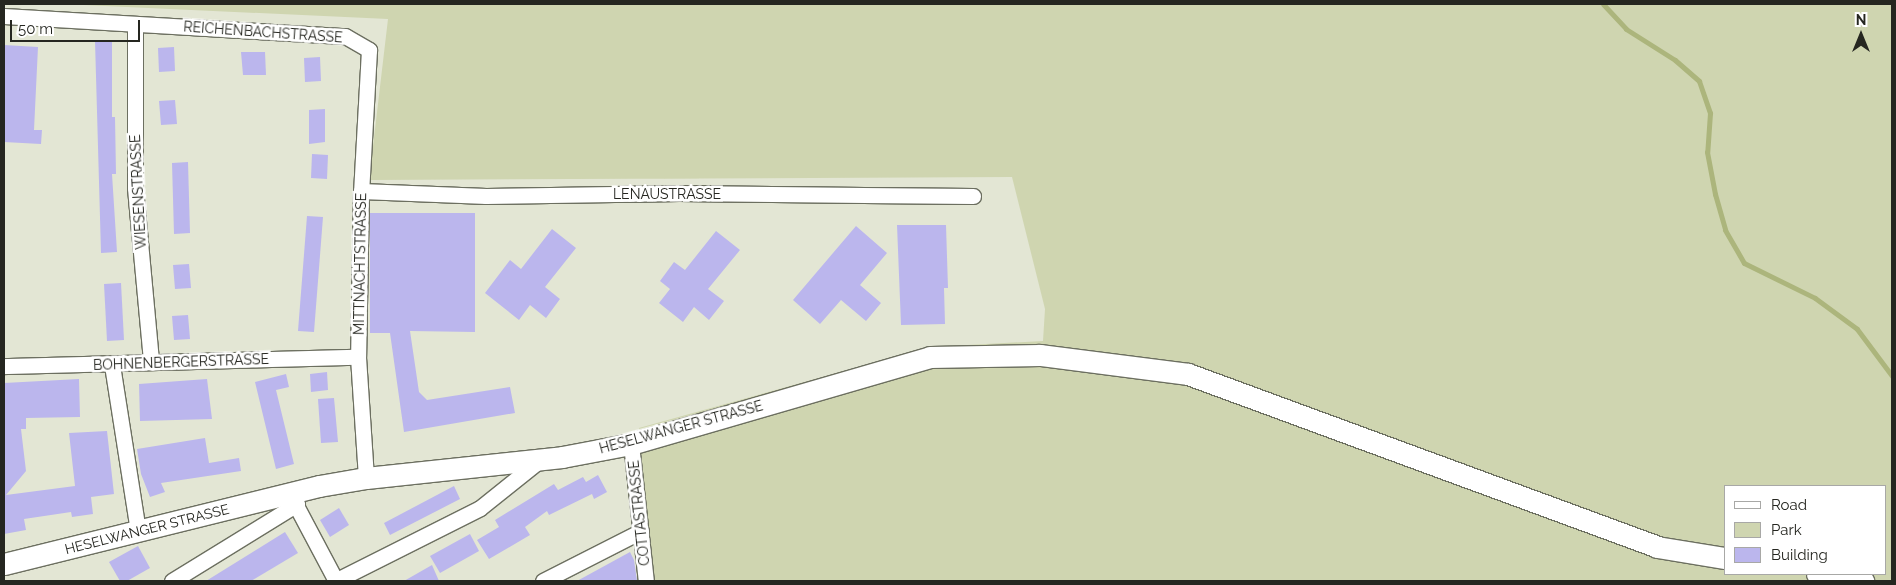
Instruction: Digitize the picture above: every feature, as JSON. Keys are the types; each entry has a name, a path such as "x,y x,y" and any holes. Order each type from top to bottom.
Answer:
{"street":[{"name":"REICHENBACHSTRASSE","path":"4,16 345,36 369,50"},
{"name":"WIESENSTRASSE","path":"135,24 135,188 152,361"},
{"name":"MITTNACHTSTRASSE","path":"366,478 358,357 362,191 369,50"},
{"name":"LENAUSTRASSE","path":"362,191 486,196 679,193 973,196"},
{"name":"HESELWANGER STRASSE","path":"4,564 138,531 293,499 366,478 540,460 631,444 930,357 1040,356 1188,374 1657,547 1724,558"},
{"name":"BOHNENBERGERSTRASSE","path":"4,366 112,365 152,361 358,357"},
{"path":"112,365 138,531"},
{"name":"COTTASTRASSE","path":"631,444 646,581"},
{"path":"172,581 293,499 336,581 480,508 540,460"},
{"path":"543,581 641,531"},
{"path":"1824,575 1863,581"}],"green space":[{"path":"62,4 1892,4 1892,581 651,581 639,428 930,347 1043,341 1045,309 1012,177 369,180 388,19"}],"building":[{"path":"95,41 112,41 112,117 115,117 116,174 112,174 117,252 101,253"},
{"path":"4,45 38,47 34,130 42,130 41,144 4,142"},
{"path":"174,47 175,71 159,72 158,48"},
{"path":"241,52 265,52 266,75 243,75"},
{"path":"320,57 321,81 305,82 304,58"},
{"path":"175,100 177,124 161,125 159,101"},
{"path":"325,109 325,142 309,144 309,110"},
{"path":"312,154 328,155 327,179 311,178"},
{"path":"188,162 190,233 174,234 172,163"},
{"path":"370,213 475,213 475,332 410,331 419,392 427,400 510,387 515,413 404,432 390,333 370,333"},
{"path":"307,216 323,217 314,332 298,331"},
{"path":"897,225 946,225 948,288 944,288 945,324 901,325"},
{"path":"856,226 887,253 860,285 881,303 866,321 841,300 820,324 793,300"},
{"path":"552,229 576,248 545,287 560,299 546,318 530,305 519,320 485,293 510,260 521,269"},
{"path":"716,231 740,250 708,289 724,301 709,320 694,307 683,322 659,303 670,289 660,281 674,262 685,270"},
{"path":"189,264 191,288 175,289 173,265"},
{"path":"121,283 124,340 107,341 104,284"},
{"path":"188,315 190,339 174,340 172,316"},
{"path":"327,372 328,390 311,392 310,374"},
{"path":"286,374 289,387 276,390 294,464 276,469 255,382"},
{"path":"79,379 80,417 26,418 26,429 21,429 26,471 6,495 75,486 69,433 107,431 114,494 91,497 93,514 72,517 71,512 24,519 26,530 4,534 4,383"},
{"path":"207,379 212,419 140,421 139,384"},
{"path":"334,398 338,442 321,443 318,399"},
{"path":"205,438 209,463 239,458 241,471 161,483 165,492 150,497 141,474 137,449"},
{"path":"598,475 607,492 594,499 592,494 549,515 547,511 525,527 530,535 489,559 477,540 499,527 495,520 554,484 558,490 583,477 586,482"},
{"path":"454,486 460,499 390,535 384,523"},
{"path":"339,508 349,525 330,537 320,520"},
{"path":"285,532 298,553 251,581 206,581"},
{"path":"470,534 479,551 440,573 430,556"},
{"path":"138,546 150,568 127,581 120,581 109,562"},
{"path":"630,552 634,560 637,581 577,581"},
{"path":"432,565 439,581 404,581"}],"waterway":[{"path":"1603,4 1626,29 1675,60 1699,81 1710,113 1707,152 1715,194 1725,230 1744,263 1815,298 1857,329 1892,376"}]}
